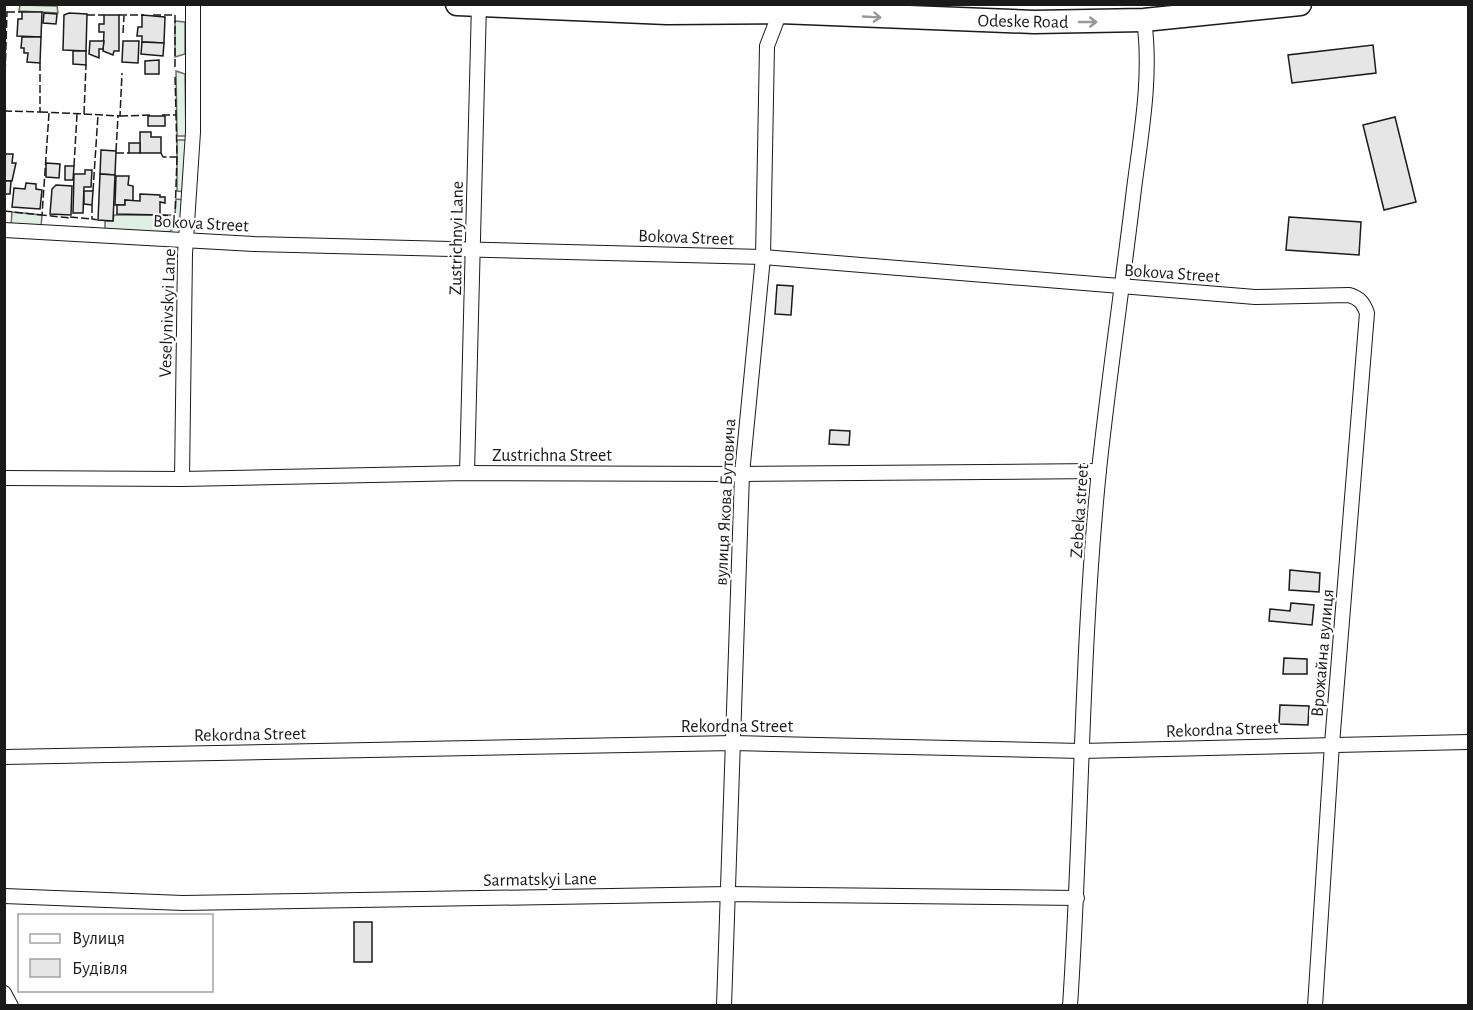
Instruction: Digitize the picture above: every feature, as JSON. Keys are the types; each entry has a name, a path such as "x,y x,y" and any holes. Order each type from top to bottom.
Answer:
{"highway":[{"name":"Odeske Road","path":"472,5 667,13 781,8 980,21 1144,20 1300,4"}],"street":[{"name":"Veselynivskyi Lane","path":"182,478 182,361 193,132 192,4"},
{"name":"Zustrichnyi Lane","path":"467,472 474,248 472,5"},
{"name":"вулиця Якова Бутовича","path":"724,1005 742,474 763,257 766,46 781,8"},
{"name":"Zebeka street","path":"1070,1005 1077,898 1081,751 1099,471 1143,121 1148,45 1144,20"},
{"name":"Bokova Street","path":"4,230 187,241 763,257 1255,297 1349,295 1364,304"},
{"name":"Врожайна вулиця","path":"1315,1005 1332,744 1366,313 1364,304"},
{"name":"Zustrichna Street","path":"4,478 182,478 467,472 742,474 1099,471"},
{"name":"Rekordna Street","path":"4,757 734,743 1081,751 1468,742"},
{"name":"Sarmatskyi Lane","path":"4,896 183,903 729,894 1077,898"},
{"path":"4,993 11,1005"}],"green space":[{"path":"20,5 57,6 58,13 19,11"},
{"path":"175,21 185,22 185,54 175,57"},
{"path":"176,71 185,74 186,136 177,136"},
{"path":"177,140 186,140 185,192 177,191"},
{"path":"176,199 185,200 181,223 169,232 105,231 105,221 113,221 114,215 175,215"},
{"path":"12,212 42,215 41,227 11,225"}],"building":[{"path":"22,12 42,12 41,37 17,36 18,19 22,19"},
{"path":"44,13 57,14 56,24 43,23"},
{"path":"87,14 86,51 63,50 64,15"},
{"path":"104,15 119,15 119,51 114,51 113,55 103,51 104,32 99,32 99,24 104,24"},
{"path":"142,15 165,17 164,43 142,42 142,36 137,36 138,27 142,27"},
{"path":"22,37 41,37 40,63 27,62 28,53 24,53 24,48 21,48"},
{"path":"90,41 104,41 103,49 99,49 99,58 89,54"},
{"path":"123,41 139,41 138,63 122,62"},
{"path":"142,42 164,43 163,56 141,54"},
{"path":"1373,45 1376,73 1292,83 1288,55"},
{"path":"73,51 86,51 86,65 73,64"},
{"path":"159,60 159,74 145,74 145,61"},
{"path":"148,116 165,116 165,126 148,126"},
{"path":"1395,117 1416,202 1384,210 1363,125"},
{"path":"140,132 151,132 151,137 161,137 161,153 140,153"},
{"path":"129,143 140,143 140,153 129,153"},
{"path":"101,150 116,151 115,175 100,174"},
{"path":"4,154 13,154 12,163 16,163 12,181 4,181"},
{"path":"46,163 60,164 59,178 46,177"},
{"path":"65,166 74,166 73,180 65,180"},
{"path":"85,170 92,170 91,187 84,187 83,213 73,213 74,174 85,174"},
{"path":"100,174 115,175 113,221 98,220"},
{"path":"116,176 129,176 128,185 133,186 133,201 125,200 125,205 115,205"},
{"path":"4,181 11,181 10,194 4,194"},
{"path":"26,183 36,184 36,189 42,190 40,209 12,207 14,188 25,189"},
{"path":"56,185 72,186 71,215 50,214 52,189"},
{"path":"84,191 93,191 92,205 84,204"},
{"path":"140,194 165,197 165,203 160,202 160,215 117,214 117,205 125,205 125,200 140,201"},
{"path":"1289,217 1361,222 1359,255 1286,250"},
{"path":"777,285 793,286 791,315 775,314"},
{"path":"830,430 850,431 849,445 829,444"},
{"path":"1290,570 1320,573 1319,592 1289,590"},
{"path":"1291,603 1314,605 1312,625 1269,621 1270,609 1290,611"},
{"path":"1284,658 1307,659 1307,674 1283,674"},
{"path":"1280,705 1309,706 1308,725 1279,724"},
{"path":"354,922 372,922 372,962 354,962"}],"fence":[{"path":"4,12 7,12 4,109"},
{"path":"7,12 22,12"},
{"path":"87,15 104,15"},
{"path":"119,15 144,15"},
{"path":"153,15 175,15 175,69"},
{"path":"123,33 124,16"},
{"path":"4,111 40,112 40,63"},
{"path":"40,112 84,114 86,65"},
{"path":"84,114 120,116 122,73"},
{"path":"162,115 176,115 175,76"},
{"path":"49,113 42,215 70,218"},
{"path":"74,166 77,114"},
{"path":"93,191 98,115"},
{"path":"120,116 153,115"},
{"path":"161,153 163,157 177,157 176,115"},
{"path":"116,151 118,116"},
{"path":"116,153 129,153"},
{"path":"160,215 175,216 177,157"},
{"path":"92,205 92,219 98,220"},
{"path":"4,211 42,215"},
{"path":"70,217 92,219"}]}
